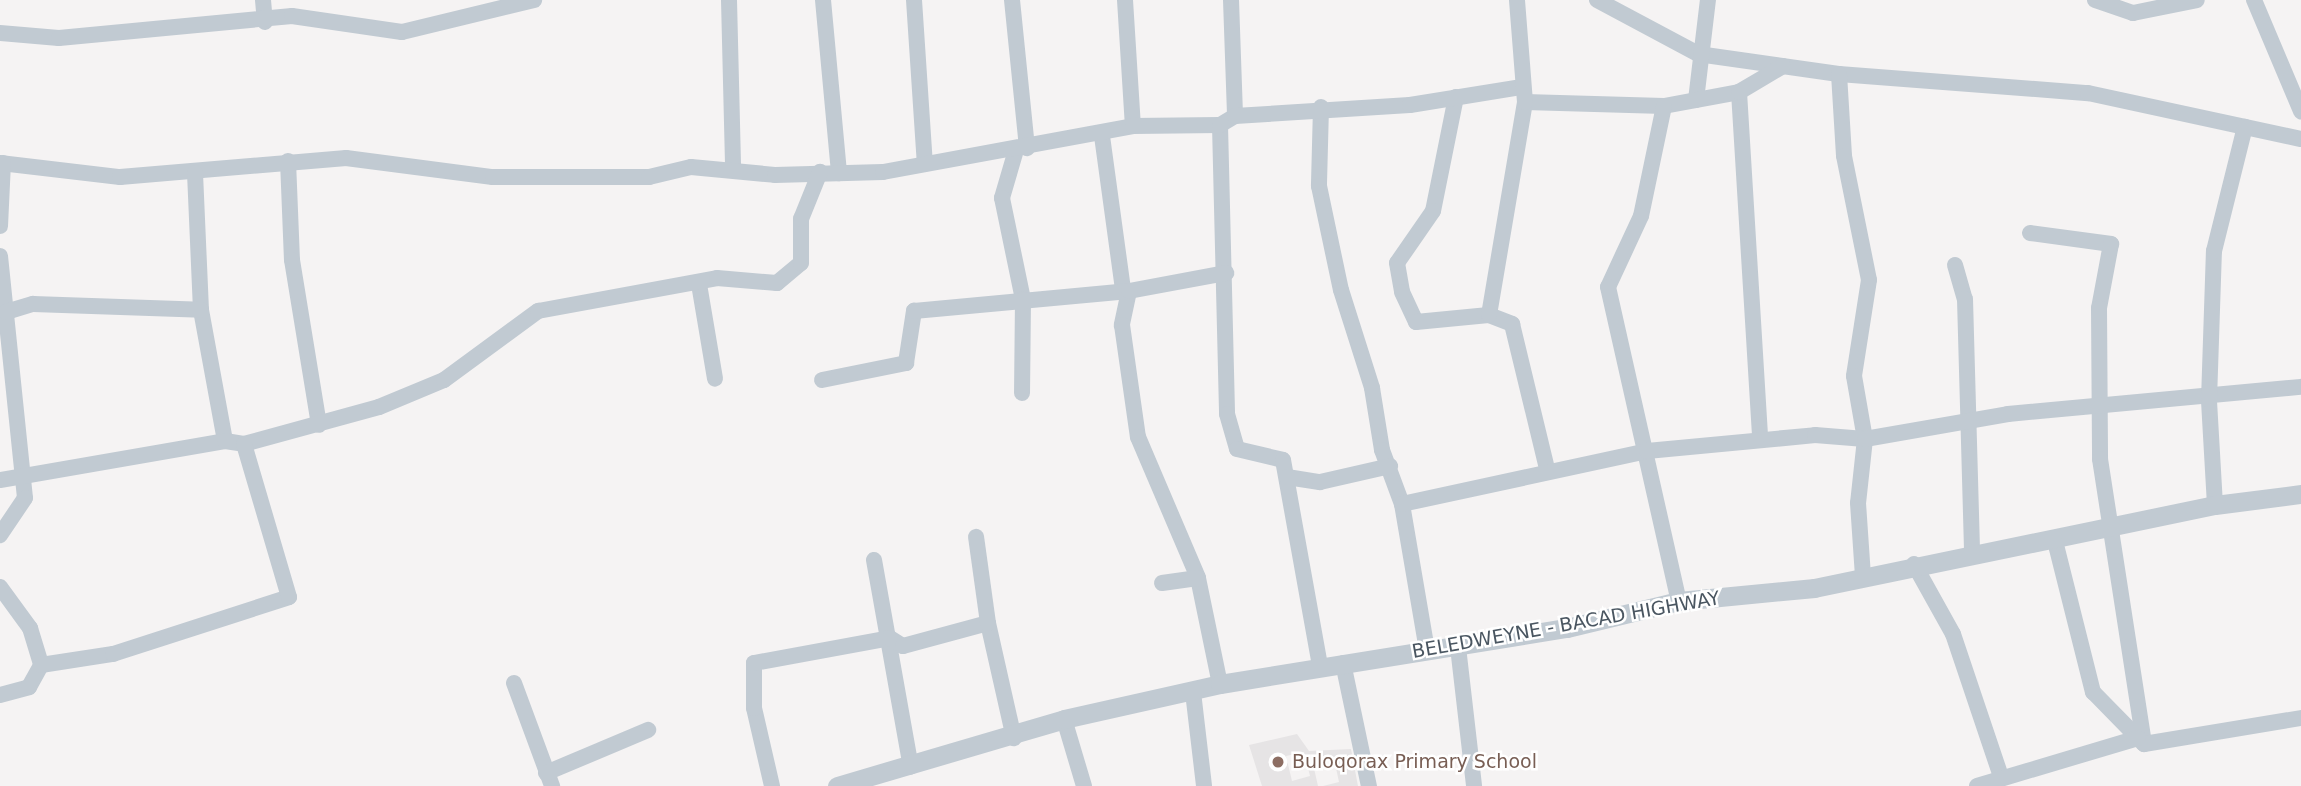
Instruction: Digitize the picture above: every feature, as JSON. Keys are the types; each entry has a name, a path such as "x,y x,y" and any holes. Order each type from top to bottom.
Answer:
{"street":[{"path":"263,0 265,22"},
{"path":"0,33 60,38 265,22 292,16 402,32 480,8 534,0"},
{"path":"729,0 733,167"},
{"path":"823,0 839,173"},
{"path":"914,0 925,164"},
{"path":"1012,0 1022,149 1002,198 1023,299 1022,393"},
{"path":"1125,0 1133,126"},
{"path":"1231,0 1234,116"},
{"path":"1489,315 1523,95 1517,0"},
{"path":"1597,0 1698,54 1839,74 2088,93 2301,139"},
{"path":"1696,100 1698,54 1708,0"},
{"path":"2095,0 2133,13 2197,0"},
{"path":"2254,0 2301,111"},
{"path":"0,226 2,163 120,177 195,173 288,161 346,158 493,177 649,177 733,167 775,175 839,173 925,164 1022,149 1102,136 1133,126 1220,125 1234,116 1321,107 1410,106 1456,97 1523,95 1664,106 1739,92 1783,66"},
{"path":"1839,74 1843,156 1869,280 1854,376 1865,439 1858,503 1863,576"},
{"path":"1739,92 1759,439"},
{"path":"1456,97 1433,211 1396,263 1416,322 1489,315 1512,324 1547,469"},
{"path":"1664,106 1641,216 1608,287 1679,601"},
{"path":"1321,107 1320,186 1390,466 1402,504 1427,652"},
{"path":"1220,125 1226,273 1227,414 1237,449 1283,460 1320,665"},
{"path":"2215,505 2209,400 2214,251 2245,127"},
{"path":"1102,136 1126,290 1122,325 1138,437 1198,578 1220,684"},
{"path":"288,161 292,260 319,425"},
{"path":"0,480 20,473 225,441 244,444 319,425 444,380 538,311 699,284 717,278 777,283 796,272 802,219 820,172"},
{"path":"195,173 201,310 225,441"},
{"path":"2030,233 2111,244 2099,308 2099,409 2109,528 2141,741"},
{"path":"0,256 20,473 25,498 0,535"},
{"path":"1955,265 1965,299 1965,424 1972,554"},
{"path":"822,380 906,363 914,311 1126,290 1226,273"},
{"path":"699,284 715,379"},
{"path":"6,312 33,304 201,310"},
{"path":"1402,504 1547,469 1647,451 1759,439 1865,439 1965,424 2008,414 2209,400 2301,387"},
{"path":"41,665 113,654 289,597 244,444"},
{"path":"1287,477 1320,482 1390,466"},
{"name":"BELEDWEYNE - BACAD HIGHWAY","path":"837,786 1014,738 1064,719 1220,684 1320,665 1427,652 1679,601 1814,588 1914,564 2055,541 2215,505 2301,494"},
{"path":"976,537 988,623 1014,738"},
{"path":"2055,541 2093,692 2141,741"},
{"path":"874,560 911,767"},
{"path":"1914,564 1953,634 2000,774"},
{"path":"1162,583 1198,578"},
{"path":"0,587 30,628 41,665 29,687 0,695"},
{"path":"772,786 754,708 754,663 890,638 902,646 988,623"},
{"path":"1458,646 1474,786"},
{"path":"1343,663 1369,786"},
{"path":"514,684 549,779 648,730"},
{"path":"1193,692 1204,786"},
{"path":"1977,786 2000,774 2141,741 2301,718"},
{"path":"1064,719 1084,786"}],"shaded area":[{"name":"Buloqorax Primary School","path":"1297,734 1309,751 1351,749 1358,786 1323,786 1339,782 1334,759 1313,764 1318,786 1262,786 1249,745","holes":["1304,752 1310,776 1292,781 1286,756"]}],"place":[{"name":"Buloqorax Primary School","path":"1278,762"}]}
